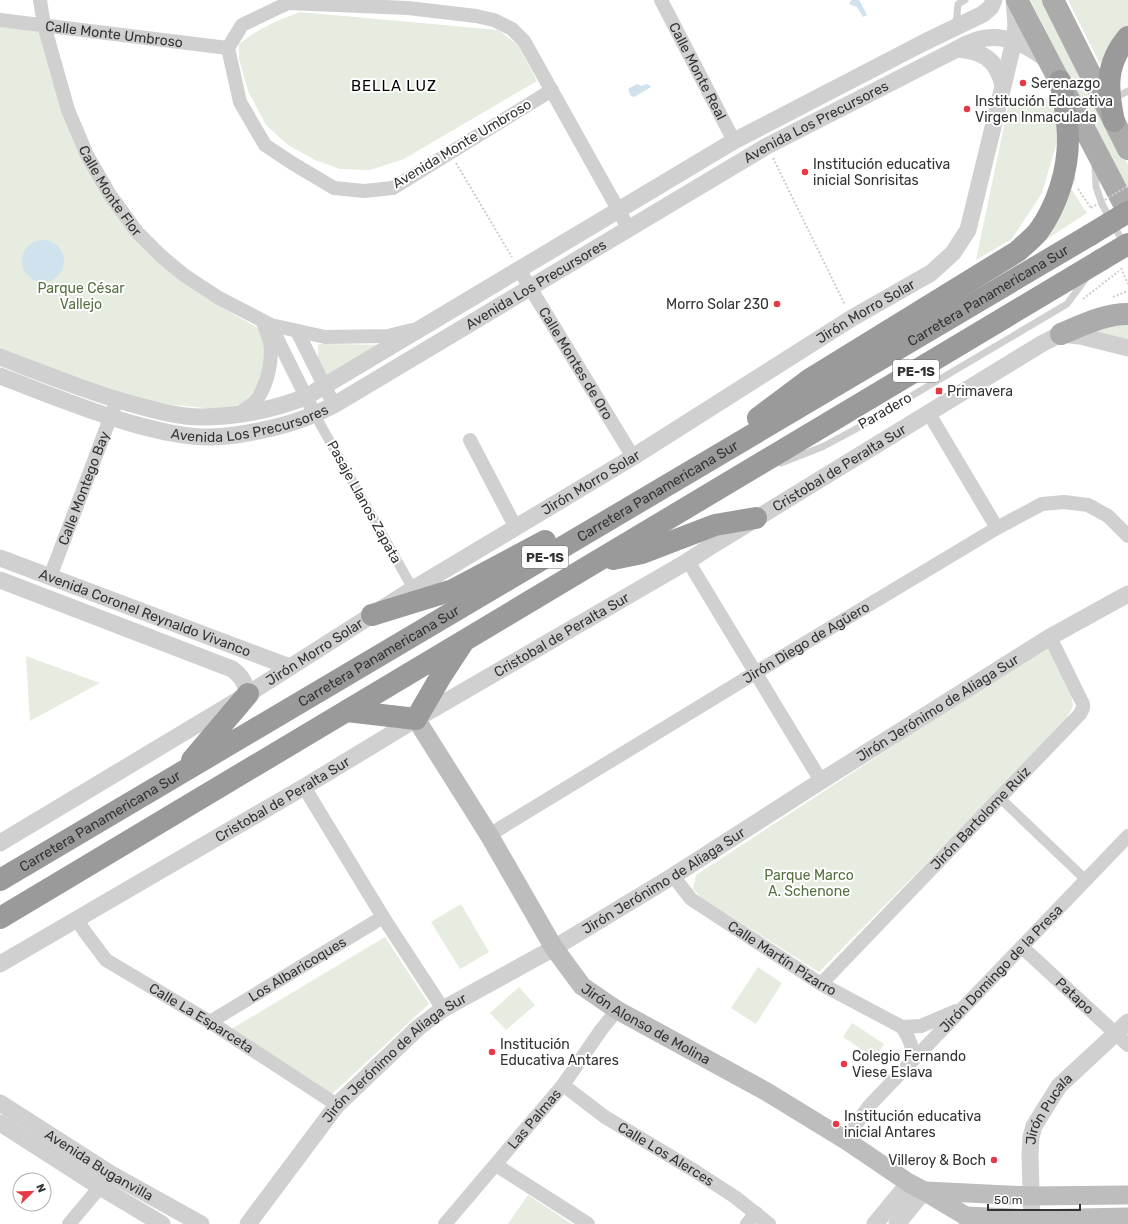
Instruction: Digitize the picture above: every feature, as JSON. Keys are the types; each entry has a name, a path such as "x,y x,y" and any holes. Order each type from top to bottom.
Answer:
{"highway":[{"path":"1120,112 1108,84 1114,58 1128,36"},
{"path":"673,483 810,379 1018,251 1037,232 1055,202 1066,167 1068,139 1066,111 1055,72"},
{"name":"Carretera Panamericana Sur","path":"0,880 673,483 1128,212"},
{"name":"Carretera Panamericana Sur","path":"0,918 1128,244"},
{"path":"372,615 453,590 610,506 652,495"},
{"path":"592,564 642,553 715,525 756,518"},
{"path":"347,711 416,719 441,676 466,640"},
{"path":"181,773 248,694"},
{"path":"0,928 27,902"}],"main road":[{"path":"1017,0 1128,212"},
{"path":"1053,0 1120,112 1128,149"},
{"path":"1061,334 1097,319 1116,314 1128,314"},
{"name":"Jirón Alonso de Molina","path":"416,719 489,835 554,948 582,986 617,1010 767,1092 972,1220"},
{"path":"917,1187 1030,1196 1128,1195"},
{"path":"972,1220 1032,1222 1128,1217"}],"street":[{"name":"Calle Monte Flor","path":"40,0 44,25 68,110 87,155 110,195 132,226 161,256 184,275 219,298 267,323 325,337 388,336 426,327"},
{"name":"Calle Monte Real","path":"661,0 734,141"},
{"name":"Avenida Los Precursores","path":"0,357 117,400 166,413 198,417 236,416 284,406 306,398 325,387 734,141 925,42 983,14 991,7 994,0"},
{"name":"Jirón Morro Solar","path":"0,843 248,694 372,615 633,456 852,318 931,273 953,253 968,230 1014,41 1016,25 1014,0"},
{"path":"228,48 242,25 288,3 408,8 476,16 494,20 512,29 524,41 629,229"},
{"name":"Calle Monte Umbroso","path":"0,20 228,48"},
{"name":"Avenida Los Precursores","path":"0,376 111,418 159,431 187,436 208,437 238,435 287,425 315,415 334,405 768,146 935,59 975,40 998,38 1014,41 1027,46 1055,72"},
{"path":"925,42 935,41 941,48 935,59"},
{"name":"Avenida Monte Umbroso","path":"228,48 240,102 265,145 334,188 364,191 393,188 552,90"},
{"path":"957,49 971,50 983,55 992,63 1000,74 1003,86"},
{"name":"Calle Montes de Oro","path":"520,270 633,456"},
{"path":"267,323 315,415"},
{"path":"236,416 250,406 259,397 268,371 270,342 267,323"},
{"path":"297,331 334,405"},
{"path":"1061,334 1080,336 1128,348"},
{"name":"Cristobal de Peralta Sur","path":"0,964 688,561 928,412 1042,343 1061,334"},
{"name":"Calle Montego Bay","path":"50,577 117,400"},
{"path":"928,412 997,528"},
{"name":"Pasaje Llanos Zapata","path":"315,415 413,590"},
{"path":"470,440 516,528"},
{"name":"Jirón Diego de Agüero","path":"489,835 755,672 997,528 1042,504 1064,502 1088,505 1108,516 1128,536"},
{"name":"Avenida Coronel Reynaldo Vivanco","path":"0,558 290,667"},
{"path":"688,561 821,780"},
{"name":"Avenida Coronel Reynaldo Vivanco","path":"0,580 232,669 239,674 245,682 248,694"},
{"name":"Jirón Jerónimo de Aliaga Sur","path":"248,1224 337,1105 419,1027 443,1009 554,948 673,876 821,780 1050,637 1128,594"},
{"name":"Jirón Bartolome Ruiz","path":"821,984 1080,714 1083,704 1050,637"},
{"path":"232,669 245,670 252,667 256,662 258,655"},
{"path":"304,787 383,917 443,1009"},
{"path":"999,798 1086,880"},
{"name":"Jirón Domingo de la Presa","path":"847,1141 864,1113 1128,836"},
{"name":"Calle Martín Pizarro","path":"673,876 691,899 821,984 902,1027"},
{"name":"Los Albaricoques","path":"210,1022 383,917"},
{"name":"Calle La Esparceta","path":"77,920 84,932 106,960 210,1022 337,1105"},
{"name":"Patapo","path":"1022,947 1122,1039"},
{"path":"902,1027 922,1026 963,1008"},
{"name":"Las Palmas","path":"445,1224 563,1085 601,1030 617,1010"},
{"name":"Jirón Pucala","path":"1032,1222 1030,1196 1030,1154 1031,1137 1034,1126 1059,1086 1122,1039 1128,1022"},
{"path":"902,1027 908,1036 913,1049 914,1059"},
{"name":"Calle Los Alerces","path":"563,1085 605,1118 695,1171 735,1197 769,1224"},
{"name":"Avenida Buganvilla","path":"0,1103 111,1174 201,1224"},
{"name":"Avenida Buganvilla","path":"0,1123 100,1187 162,1224"},
{"path":"496,1165 588,1224"},
{"path":"69,1224 100,1187"},
{"path":"876,1224 917,1187"},
{"path":"897,1224 917,1187"},
{"path":"747,1224 756,1213"}],"lane":[{"path":"956,27 957,2 965,0"},
{"path":"1095,149 1096,187 1102,204 1128,251"},
{"name":"Paradero","path":"732,482 822,446 854,430 1067,304 1100,261"}],"path":[{"path":"768,146 852,318"},
{"path":"450,153 520,270"},
{"path":"1077,187 1091,208 1128,186"},
{"path":"1121,268 1128,284"}],"green space":[{"path":"1030,0 1044,0 1128,165 1128,190"},
{"path":"1068,0 1128,0 1128,26 1121,30 1100,64"},
{"path":"300,12 498,30 518,45 537,81 404,159 370,170 340,169 315,160 288,145 266,125 249,93 239,60 239,44 268,25"},
{"name":"Parque César Vallejo","path":"0,26 39,30 58,99 74,142 178,278 230,312 258,328 264,340 264,360 259,385 243,403 225,410 155,403 0,353"},
{"path":"1042,98 1050,99 1055,115 1058,138 1042,193 1012,239 976,260 1009,102 1033,105"},
{"path":"1070,165 1076,179 1071,189 1087,213 1024,254"},
{"path":"1111,324 1128,325 1128,341 1084,330"},
{"path":"318,344 392,345 327,379 318,360"},
{"name":"Parque Marco A. Schenone","path":"1046,646 1070,686 1073,706 1062,726 819,972 702,898 693,889 696,875"},
{"path":"26,656 100,683 30,721"},
{"path":"461,904 489,952 460,969 431,922"},
{"path":"385,937 429,1004 332,1094 228,1031"},
{"path":"758,967 782,983 756,1024 731,1008"},
{"path":"519,987 535,1005 506,1030 490,1013"},
{"path":"852,1023 884,1044 875,1058 843,1037"},
{"path":"528,1195 572,1224 508,1224"}],"water":[{"path":"851,0 859,0 867,15 863,17 857,7 849,4"},
{"path":"637,84 641,86 646,84 651,87 634,97 631,96 628,89"},
{"path":"39,240 47,240 55,243 61,249 64,261 61,273 55,279 47,282 39,282 31,279 25,273 22,265 22,257 25,249 31,243"}],"place":[{"name":"Serenazgo","path":"1023,83"},
{"name":"Institución Educativa Virgen Inmaculada","path":"967,109"},
{"name":"Institución educativa inicial Sonrisitas","path":"805,172"},
{"name":"Morro Solar 230","path":"777,304"},
{"name":"Primavera","path":"939,391"},
{"name":"Institución Educativa Antares","path":"492,1052"},
{"name":"Colegio Fernando Viese Eslava","path":"844,1064"},
{"name":"Institución educativa inicial Antares","path":"836,1124"},
{"name":"Villeroy & Boch","path":"994,1160"}],"district":[{"name":"BELLA LUZ","path":"394,86"}]}
